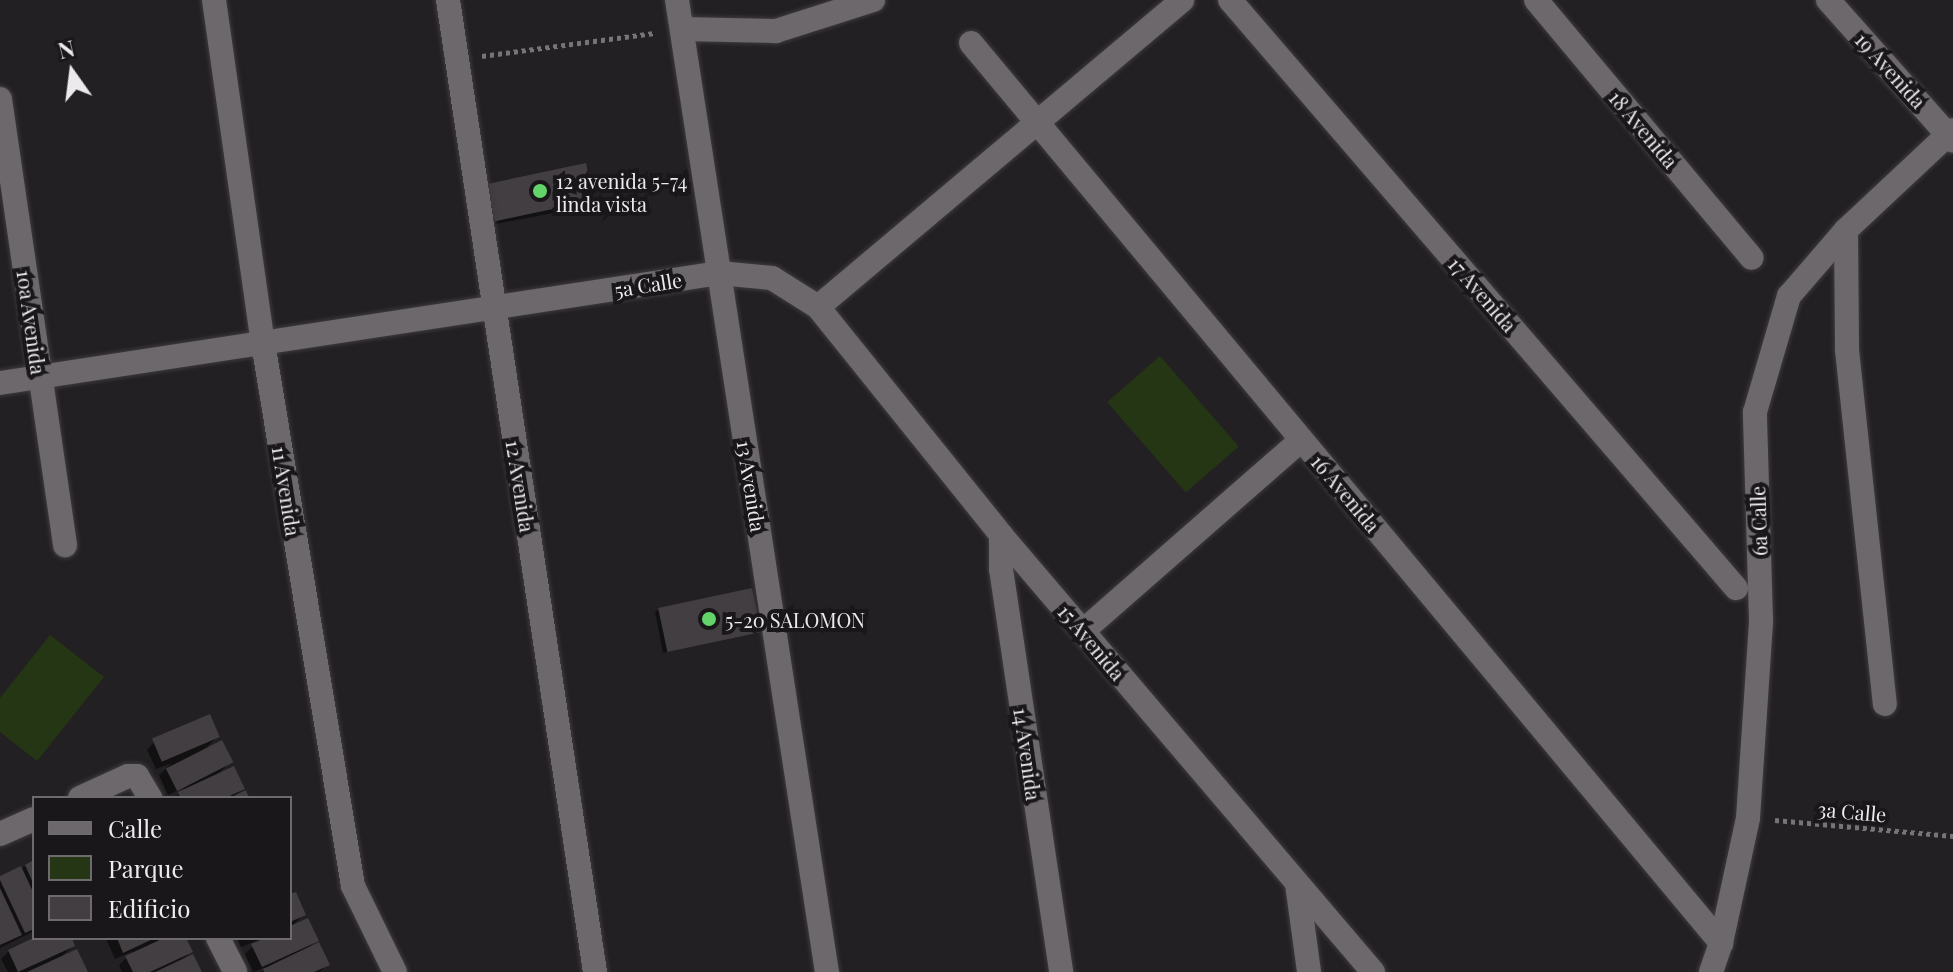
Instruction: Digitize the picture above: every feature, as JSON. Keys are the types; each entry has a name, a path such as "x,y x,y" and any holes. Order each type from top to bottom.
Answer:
{"street":[{"name":"11 Avenida","path":"214,0 263,343 353,886 395,972"},
{"name":"12 Avenida","path":"448,0 595,972"},
{"name":"13 Avenida","path":"677,0 827,972"},
{"path":"682,29 776,31 873,0"},
{"path":"818,307 1182,0"},
{"name":"17 Avenida","path":"1230,0 1736,588"},
{"name":"18 Avenida","path":"1536,0 1752,258"},
{"name":"19 Avenida","path":"1828,0 1951,135"},
{"name":"16 Avenida","path":"971,43 1721,943"},
{"name":"10a Avenida","path":"0,99 65,545"},
{"name":"6a Calle","path":"1711,972 1721,943 1748,818 1761,620 1755,412 1789,296 1846,230 1951,135"},
{"path":"1846,230 1847,350 1885,704"},
{"name":"5a Calle","path":"0,383 719,273 772,278 818,307"},
{"name":"15 Avenida","path":"818,307 1001,535 1373,972"},
{"path":"1083,631 1301,440"},
{"name":"14 Avenida","path":"1001,535 1001,569 1061,972"},
{"path":"84,796 128,776 137,776 146,791"},
{"path":"0,834 32,820"},
{"path":"1297,884 1309,972"},
{"path":"219,940 235,972"}],"path":[{"path":"457,59 682,29"},
{"name":"3a Calle","path":"1748,818 1953,836"}],"green space":[{"path":"1160,356 1239,447 1186,492 1107,402"},
{"path":"50,635 104,677 37,761 0,732 0,698"}],"building":[{"name":"12 avenida 5-74 linda vista","path":"586,163 594,200 494,221 486,184"},
{"name":"5-20 SALOMON","path":"752,588 761,632 667,652 658,608"},
{"path":"210,714 220,737 162,762 152,739"},
{"path":"222,740 233,762 177,791 166,769"},
{"path":"234,766 245,789 229,796 179,796 178,792"},
{"path":"246,790 248,796 233,796"},
{"path":"32,861 32,881 25,865"},
{"path":"21,866 32,890 32,930 25,933 0,876"},
{"path":"0,888 22,935 0,945"},
{"path":"296,892 306,915 292,921 292,893"},
{"path":"308,918 319,941 262,967 251,944 260,940 292,940 292,925"},
{"path":"32,938 73,940 75,946 18,972 8,950"},
{"path":"118,940 151,940 123,953"},
{"path":"160,940 187,940 193,952 150,972 133,972 125,956"},
{"path":"319,942 330,965 314,972 264,972 263,969"},
{"path":"77,949 88,972 27,972"},
{"path":"193,954 202,972 155,972"}],"place":[{"name":"12 avenida 5-74 linda vista","path":"540,191"},
{"name":"5-20 SALOMON","path":"709,619"}]}
